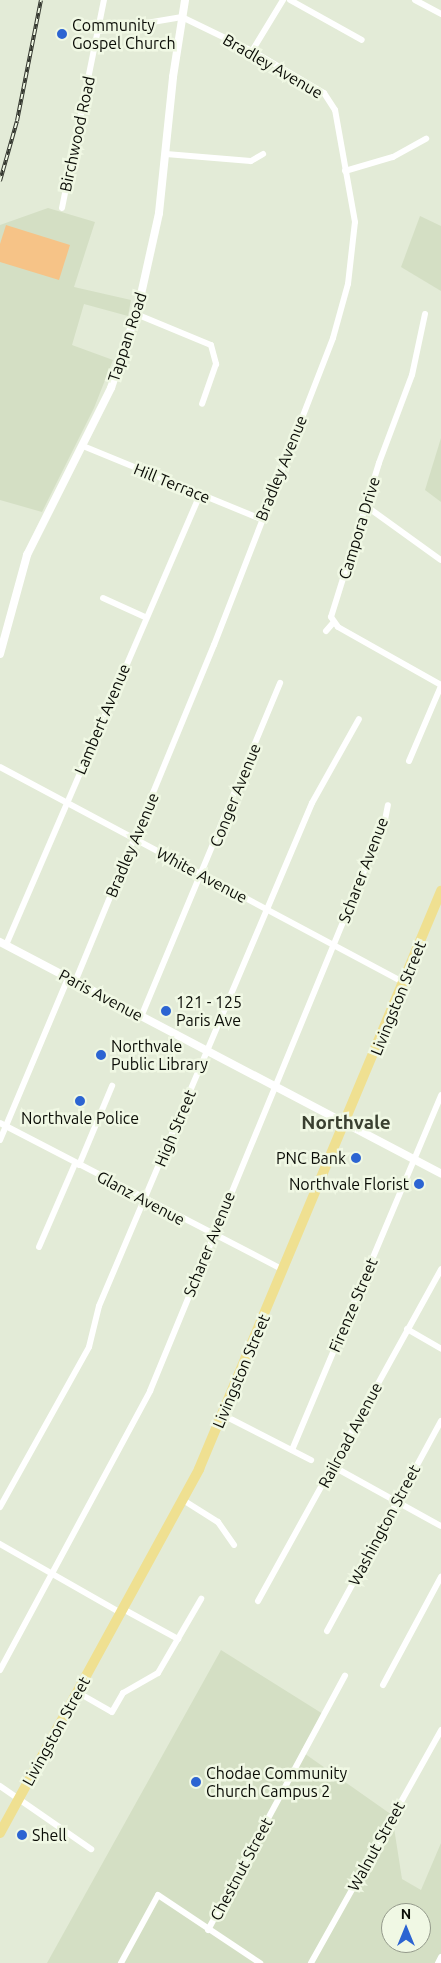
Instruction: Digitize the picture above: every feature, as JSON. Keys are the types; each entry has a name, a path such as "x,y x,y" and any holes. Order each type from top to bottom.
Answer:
{"main road":[{"name":"Livingston Street","path":"0,1833 183,1500 223,1415 441,891"}],"street":[{"name":"Birchwood Road","path":"62,208 104,0"},
{"name":"Tappan Road","path":"0,654 3,625 27,555 84,446 111,388 136,314 152,253 166,154 172,77 185,0"},
{"path":"252,51 283,0"},
{"path":"290,0 362,40"},
{"path":"414,0 441,14"},
{"path":"99,30 182,16"},
{"name":"Bradley Avenue","path":"0,1140 3,1125 134,839 214,645 261,519 333,338 348,284 355,222 331,102 314,86 252,51 182,16"},
{"path":"345,171 384,160 426,139"},
{"path":"166,154 251,161 263,154"},
{"path":"136,314 211,345 216,364 202,404"},
{"name":"Campora Drive","path":"333,623 332,611 366,506 412,375 425,314"},
{"name":"Hill Terrace","path":"84,446 261,519"},
{"name":"Lambert Avenue","path":"2,945 67,803 145,617 200,494"},
{"path":"366,506 441,560"},
{"path":"103,598 145,617"},
{"path":"326,631 333,623 441,686 409,761"},
{"name":"Conger Avenue","path":"141,1016 202,875 280,683"},
{"name":"High Street","path":"0,1507 88,1347 99,1306 312,803 359,719"},
{"name":"White Avenue","path":"0,767 404,983"},
{"name":"Scharer Avenue","path":"0,1670 142,1411 274,1086 385,820 388,805"},
{"name":"Paris Avenue","path":"2,945 441,1174"},
{"path":"39,1247 112,1086"},
{"name":"Firenze Street","path":"292,1450 441,1094"},
{"name":"Glanz Avenue","path":"3,1125 144,1200 283,1270"},
{"name":"Railroad Avenue","path":"258,1601 441,1270"},
{"path":"407,1329 441,1349"},
{"path":"223,1415 311,1460"},
{"name":"Washington Street","path":"327,1631 441,1420"},
{"path":"334,1466 441,1526"},
{"path":"183,1500 218,1522 234,1545"},
{"path":"0,1544 122,1611 178,1639"},
{"path":"383,1686 441,1577"},
{"path":"77,1692 112,1712 123,1693 158,1673 201,1599"},
{"name":"Chestnut Street","path":"208,1930 345,1676"},
{"name":"Walnut Street","path":"311,1963 441,1730"},
{"path":"0,1786 91,1849"},
{"path":"121,1963 158,1895 260,1963"},
{"path":"438,1963 441,1957"}],"shaded area":[{"path":"48,208 95,222 74,287 131,300 128,316 84,304 72,345 113,360 94,408 42,512 0,500 0,225"},
{"path":"420,216 441,226 441,291 401,267"},
{"path":"6,225 70,245 59,280 0,262 0,244"},
{"path":"441,438 441,502 425,490"},
{"path":"221,1650 323,1714 301,1751 392,1815 402,1879 421,1890 441,1843 441,1963 47,1963"}],"railway":[{"path":"0,181 17,121 41,0"}],"place":[{"name":"Community Gospel Church","path":"62,34"},
{"name":"121 - 125 Paris Ave","path":"166,1011"},
{"name":"Northvale Public Library","path":"101,1055"},
{"name":"Northvale Police","path":"80,1101"},
{"name":"PNC Bank","path":"356,1158"},
{"name":"Northvale Florist","path":"419,1184"},
{"name":"Chodae Community Church Campus 2","path":"196,1782"},
{"name":"Shell","path":"22,1835"}],"district":[{"name":"Northvale","path":"346,1123"}]}
